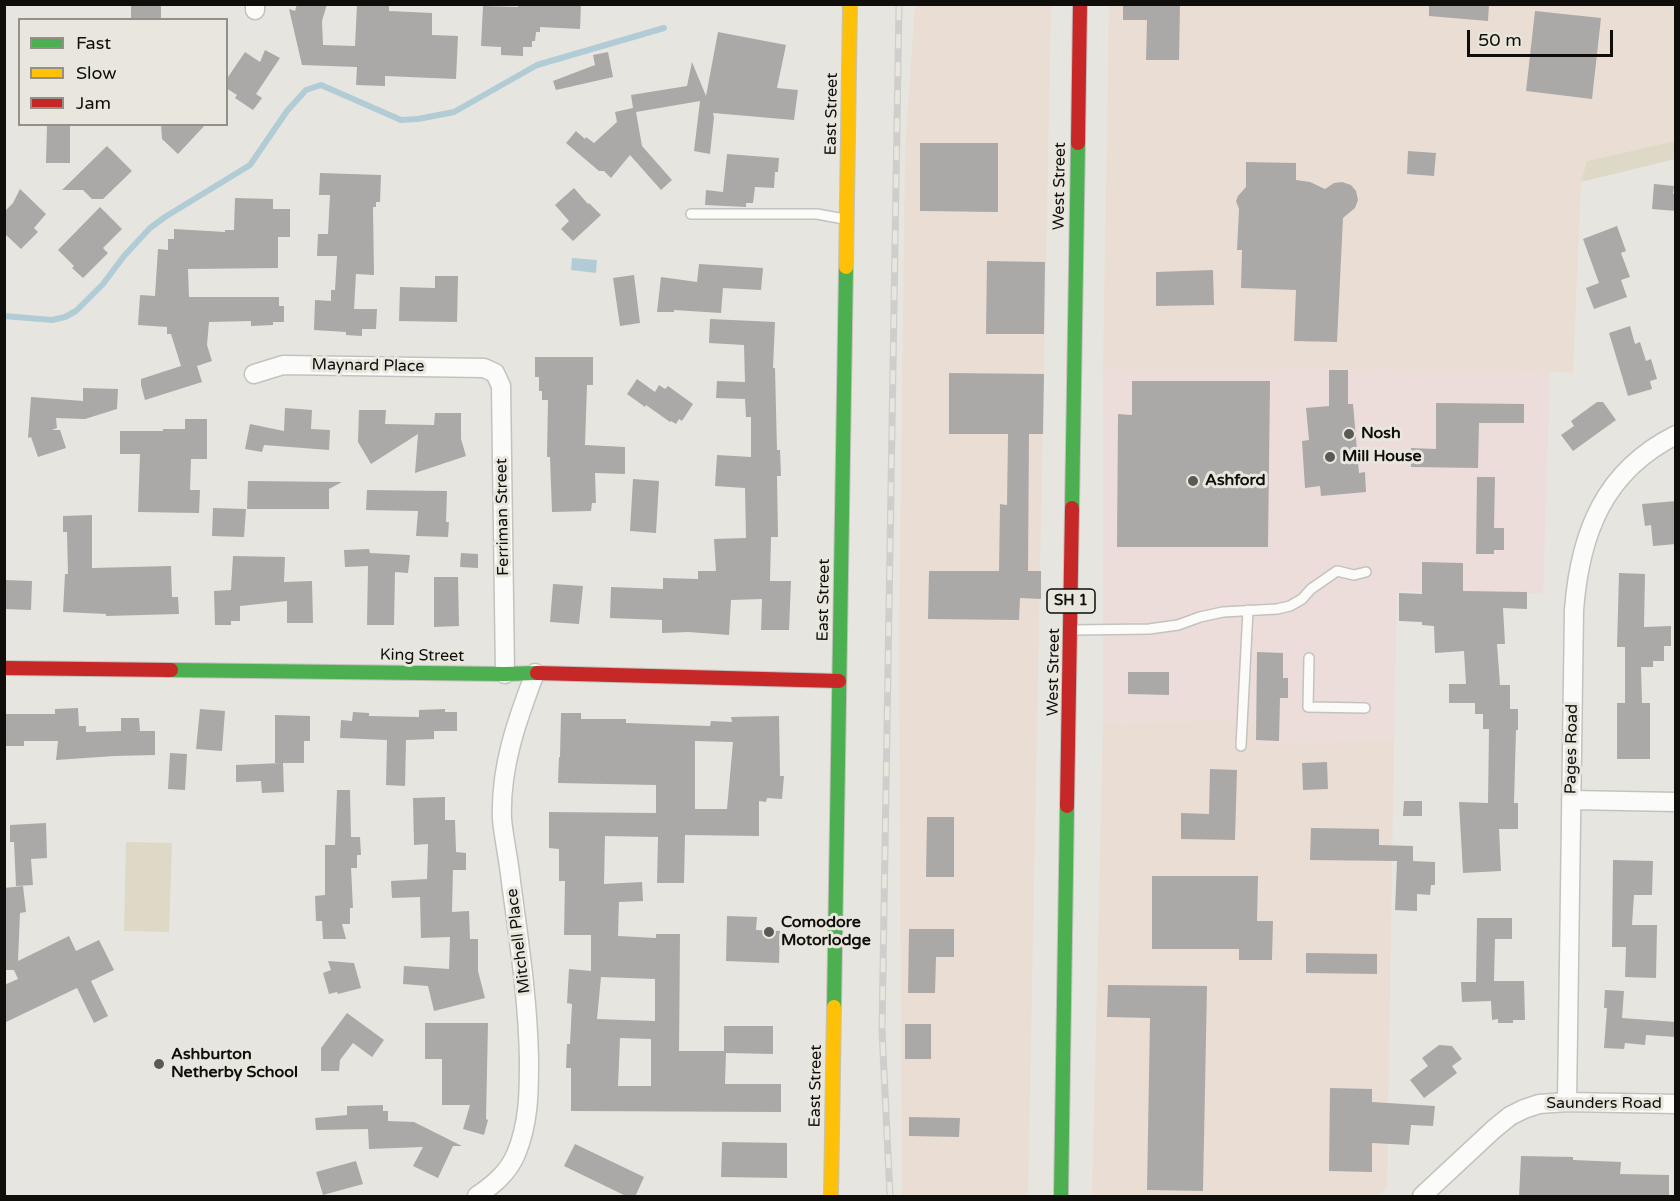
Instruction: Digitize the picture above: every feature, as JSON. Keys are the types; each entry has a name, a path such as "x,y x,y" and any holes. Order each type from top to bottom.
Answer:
{"main road":[{"name":"East Street","path":"831,1197 850,4"},
{"name":"West Street","path":"1061,1197 1080,4"},
{"name":"King Street","path":"4,668 535,673 839,681"}],"street":[{"name":"Maynard Place","path":"254,374 283,365 484,368"},
{"name":"Ferriman Street","path":"484,368 495,373 501,386 505,674"},
{"name":"Pages Road","path":"1567,1102 1576,580 1590,527 1607,494 1644,454 1676,435"},
{"name":"Mitchell Place","path":"477,1197 505,1173 516,1155 527,1123 530,1092 529,1027 502,820 503,782 509,747 535,673"},
{"path":"1571,800 1676,802"},
{"name":"Saunders Road","path":"1422,1197 1494,1129 1510,1116 1524,1109 1539,1104 1567,1102 1676,1104"}],"lane":[{"path":"691,214 817,214 847,220"},
{"path":"1071,630 1149,629 1178,625 1223,612 1278,609 1290,606 1302,599 1337,571 1354,575 1366,572"},
{"path":"1241,746 1248,610"},
{"path":"1309,658 1308,707 1365,708"}],"shaded area":[{"path":"915,5 1051,5 1028,1196 902,1196 899,642 905,149"},
{"path":"1109,5 1675,5 1675,141 1587,161 1581,182 1573,373 1550,371 1103,369"},
{"path":"1675,141 1675,159 1581,182 1587,161"},
{"path":"1103,369 1550,371 1543,594 1397,591 1394,739 1254,744 1255,720 1103,723"},
{"path":"1255,720 1255,744 1394,739 1387,1188 1378,1196 1092,1196 1103,723"},
{"path":"126,842 172,843 169,932 124,931"}],"water":[{"path":"572,258 597,260 596,273 571,270"}],"building":[{"path":"131,4 161,4 161,18 131,18"},
{"path":"297,4 327,4 322,21 323,45 355,46 357,4 389,4 389,11 432,13 432,35 458,36 456,79 385,76 385,86 356,85 357,67 302,65 289,9 295,11"},
{"path":"518,4 581,4 580,29 540,27 540,32 536,32 535,41 532,41 532,47 523,47 523,56 501,55 501,47 481,46 483,6 518,7"},
{"path":"1123,4 1180,4 1179,60 1146,60 1147,20 1123,20"},
{"path":"1429,4 1489,4 1488,21 1429,16"},
{"path":"1535,11 1601,18 1592,99 1526,91"},
{"path":"718,32 786,45 777,88 798,90 794,120 713,113 710,154 694,151 700,101 636,112 642,146 672,180 661,190 630,155 611,178 604,171 599,171 566,143 576,131 594,143 617,122 615,112 633,108 631,95 687,86 692,62 706,96"},
{"path":"265,50 280,58 256,94 262,98 253,110 235,98 237,95 228,89 228,77 245,52 260,62"},
{"path":"608,52 613,77 556,90 553,81 595,65 593,55"},
{"path":"47,126 70,126 70,163 46,163"},
{"path":"161,126 204,126 178,154 162,139"},
{"path":"920,143 998,143 998,212 920,211"},
{"path":"107,146 132,171 103,199 92,199 83,190 62,190"},
{"path":"1408,151 1436,153 1434,176 1407,174"},
{"path":"727,154 779,158 774,188 755,187 753,203 746,203 746,207 705,205 706,190 723,192"},
{"path":"1246,162 1296,163 1296,180 1310,182 1325,189 1334,183 1342,182 1351,185 1356,191 1358,200 1355,208 1343,218 1337,342 1294,341 1296,290 1241,288 1242,250 1237,250 1239,209 1236,201 1246,187"},
{"path":"320,173 381,175 380,202 376,202 376,207 373,207 374,275 356,274 354,309 377,309 376,329 362,329 362,336 346,335 346,332 314,330 315,300 331,301 331,290 335,290 337,256 317,256 318,234 328,234 330,195 319,195"},
{"path":"1654,184 1674,186 1676,211 1652,209"},
{"path":"574,188 601,215 573,241 561,229 569,221 555,205"},
{"path":"20,189 46,214 34,228 38,232 21,249 4,233 4,212 13,203"},
{"path":"235,198 273,199 273,209 290,209 290,237 278,237 278,268 188,269 189,297 279,297 279,306 284,306 284,322 251,326 251,321 209,322 207,345 212,361 197,366 202,382 145,400 141,379 181,366 171,334 167,334 167,327 138,325 140,295 155,296 158,249 168,250 168,239 174,239 174,229 225,232 225,230 234,230"},
{"path":"100,207 122,229 103,248 108,253 83,278 58,250"},
{"path":"1617,226 1626,251 1621,253 1630,277 1621,280 1627,297 1594,309 1586,288 1599,283 1583,239"},
{"path":"987,261 1045,262 1044,334 986,334"},
{"path":"699,264 763,268 761,290 723,288 721,313 674,310 674,312 657,312 661,277 697,282"},
{"path":"1213,270 1214,305 1156,306 1156,272"},
{"path":"634,275 640,323 620,326 613,278"},
{"path":"435,276 458,276 457,322 399,321 400,287 435,288"},
{"path":"710,319 775,322 773,368 775,368 777,450 780,450 781,476 777,476 778,537 771,537 770,581 791,581 789,630 761,630 762,599 731,600 729,635 662,633 662,620 610,618 611,587 663,589 663,578 698,579 698,571 716,571 714,539 746,538 745,488 715,486 717,455 751,457 751,417 746,417 745,399 716,398 717,381 745,382 744,345 709,343"},
{"path":"1630,326 1635,344 1640,342 1646,361 1651,359 1657,379 1650,381 1652,389 1628,396 1609,333"},
{"path":"535,357 593,357 593,385 587,385 585,445 625,447 625,474 595,473 596,503 592,503 591,511 552,512 550,457 547,457 548,400 542,400 542,391 539,391 539,377 535,377"},
{"name":"Mill House","path":"1329,370 1348,370 1348,404 1353,404 1359,473 1365,472 1366,492 1321,496 1320,486 1305,488 1302,441 1309,440 1306,408 1329,406"},
{"path":"949,373 1044,374 1043,434 1029,434 1028,571 1041,571 1041,599 1020,598 1019,620 928,619 929,571 999,571 1000,504 1007,505 1008,434 949,434"},
{"path":"637,379 655,392 659,385 665,389 668,386 693,404 682,421 679,419 676,424 670,422 627,394"},
{"name":"Ashford","path":"1132,381 1270,381 1268,547 1117,547 1118,414 1132,415"},
{"path":"83,388 118,389 117,409 85,419 56,418 57,428 52,430 60,430 66,448 38,457 31,437 28,438 31,397 83,401"},
{"path":"1597,402 1603,402 1616,420 1573,451 1561,435 1574,426 1571,421"},
{"path":"1436,403 1524,404 1524,423 1479,423 1478,468 1411,467 1411,448 1436,449"},
{"path":"285,408 312,410 311,429 330,430 329,450 264,445 262,452 245,449 250,424 284,431"},
{"path":"359,410 386,410 385,424 434,425 435,413 461,413 461,439 466,456 415,473 418,434 371,464 358,442"},
{"path":"185,419 207,419 207,459 191,459 190,490 200,490 199,513 138,512 140,454 120,454 120,431 185,429"},
{"path":"1477,477 1495,477 1494,528 1504,528 1504,550 1494,550 1494,554 1476,554"},
{"path":"633,479 659,481 656,533 630,531"},
{"path":"248,481 342,482 329,489 329,509 247,509"},
{"path":"367,490 447,491 448,537 416,536 418,511 366,510"},
{"path":"1676,501 1676,544 1653,546 1651,525 1645,526 1642,504"},
{"path":"213,508 246,509 244,537 212,536"},
{"path":"92,515 92,568 171,566 172,597 178,597 179,614 106,616 106,614 63,612 65,574 68,574 67,532 63,532 63,516"},
{"path":"369,549 370,553 410,555 408,573 395,572 394,625 367,625 368,566 345,567 344,550"},
{"path":"461,553 478,554 478,568 460,567"},
{"path":"233,556 285,557 284,582 312,581 313,623 287,623 287,601 240,606 240,621 231,621 231,625 215,625 214,591 231,590"},
{"path":"1422,562 1463,563 1463,591 1527,592 1527,609 1503,608 1505,644 1497,644 1500,685 1510,685 1510,709 1518,709 1514,803 1518,803 1518,829 1499,829 1501,871 1463,873 1459,802 1488,803 1489,729 1483,729 1483,714 1475,714 1475,703 1449,703 1449,684 1466,684 1464,651 1435,653 1434,626 1422,625 1422,622 1399,621 1399,593 1422,594"},
{"path":"1619,573 1645,574 1644,627 1671,626 1671,646 1664,646 1664,661 1653,661 1653,667 1641,667 1642,703 1650,703 1650,759 1617,759 1617,703 1625,703 1625,647 1617,647"},
{"path":"434,577 458,577 459,626 434,627"},
{"path":"4,580 32,581 31,610 4,609"},
{"path":"553,584 583,586 579,624 550,622"},
{"path":"1257,652 1283,653 1283,678 1288,678 1288,698 1280,698 1279,741 1256,740"},
{"path":"1128,672 1169,672 1169,695 1128,694"},
{"path":"78,708 79,726 86,726 86,732 121,731 121,718 139,718 140,731 155,731 155,755 56,760 58,741 24,741 24,746 6,746 6,714 55,714 55,709"},
{"path":"200,709 225,711 222,751 196,749"},
{"path":"445,709 445,712 457,712 457,731 434,731 434,739 406,740 405,786 386,785 387,740 340,738 341,720 352,721 353,712 369,713 369,716 419,717 419,710"},
{"path":"561,713 581,713 581,719 626,719 626,723 710,726 711,721 732,722 731,717 779,716 780,776 784,776 782,799 767,798 766,802 759,801 759,836 685,835 684,883 657,883 658,837 605,836 604,884 642,882 643,901 619,902 618,936 656,938 656,934 680,934 679,1051 724,1051 724,1026 773,1026 773,1054 726,1053 725,1084 781,1084 781,1112 571,1111 571,1068 566,1068 572,1004 567,1003 569,969 591,971 591,935 564,935 565,881 559,881 559,849 549,848 549,812 656,813 656,785 558,783","holes":["695,741 733,742 727,809 695,809","601,977 655,979 655,1021 597,1019","620,1038 651,1039 651,1086 618,1086"]},
{"path":"275,715 310,716 310,741 304,741 304,763 283,763 284,792 262,793 261,781 236,782 236,765 282,763 275,763"},
{"path":"170,753 187,754 185,790 168,789"},
{"path":"1327,762 1328,789 1303,790 1302,763"},
{"path":"1210,769 1237,770 1235,840 1181,839 1181,813 1209,814"},
{"path":"337,790 350,790 351,837 360,837 361,855 357,855 357,868 351,868 353,908 350,908 350,924 342,924 346,939 323,939 322,921 316,921 315,896 325,895 325,845 335,845"},
{"path":"445,797 445,820 455,820 456,852 466,853 466,870 453,870 452,912 469,911 470,939 478,939 478,971 485,998 434,1011 428,986 403,984 404,966 449,969 450,937 421,938 420,897 392,898 391,881 427,879 428,844 414,845 413,798"},
{"path":"1404,801 1422,801 1422,816 1403,816"},
{"path":"927,817 954,817 954,877 926,877"},
{"path":"46,823 47,858 31,859 33,885 16,886 14,842 10,842 10,825"},
{"path":"1311,828 1379,829 1379,845 1413,846 1413,861 1435,862 1435,885 1431,885 1430,895 1417,894 1417,911 1395,910 1397,861 1310,860"},
{"path":"1613,860 1653,861 1652,895 1634,895 1632,925 1657,925 1656,978 1625,977 1626,947 1612,947"},
{"path":"1152,876 1258,876 1257,921 1273,921 1272,960 1239,960 1239,949 1152,949"},
{"path":"23,886 26,912 20,913 18,961 69,936 76,951 99,940 114,970 91,981 108,1016 94,1023 77,988 4,1023 4,985 18,979 14,970 4,970 4,888"},
{"path":"727,916 757,917 756,930 780,931 779,963 726,961"},
{"path":"1477,918 1512,918 1512,939 1495,939 1494,981 1524,981 1525,1020 1498,1023 1498,1019 1492,1020 1491,1001 1462,1002 1461,982 1476,982"},
{"path":"909,929 954,929 954,957 936,957 935,993 908,993"},
{"path":"1306,953 1377,954 1377,974 1306,973"},
{"path":"328,961 354,963 361,988 329,994 323,973 331,970"},
{"path":"1108,985 1207,986 1203,1191 1147,1190 1150,1018 1107,1017"},
{"path":"1605,990 1624,991 1622,1018 1676,1022 1676,1037 1646,1035 1645,1045 1625,1043 1624,1049 1604,1048 1607,1008 1604,1008"},
{"path":"347,1013 384,1040 372,1057 353,1043 340,1060 339,1071 321,1071 321,1048"},
{"path":"425,1023 488,1023 486,1119 488,1120 484,1135 463,1129 470,1105 442,1105 442,1059 425,1059"},
{"path":"905,1024 931,1024 931,1059 905,1059"},
{"path":"1439,1045 1452,1046 1462,1059 1452,1066 1457,1073 1424,1098 1410,1080 1428,1066 1422,1058"},
{"path":"1330,1088 1372,1089 1372,1102 1435,1106 1433,1126 1411,1125 1409,1145 1372,1143 1372,1172 1329,1171"},
{"path":"383,1105 383,1111 388,1111 388,1121 414,1122 462,1146 453,1146 438,1178 413,1166 423,1147 369,1149 368,1129 316,1130 315,1118 347,1115 347,1106"},
{"path":"909,1117 960,1118 959,1137 909,1136"},
{"path":"722,1142 787,1143 787,1178 721,1177"},
{"path":"575,1144 644,1177 635,1197 628,1197 564,1166"},
{"path":"1521,1156 1573,1157 1573,1160 1621,1162 1620,1174 1669,1175 1669,1197 1519,1197"},
{"path":"356,1161 363,1184 323,1195 316,1172"}],"waterway":[{"path":"4,316 52,320 76,311 103,284 124,256 150,228 250,165 287,111 306,90 321,85 401,120 418,119 454,112 537,65 664,28"}],"railway":[{"path":"890,1196 882,1030 899,4"}],"traffic: fast":[{"path":"1072,508 1078,143"},
{"path":"834,1007 846,267"},
{"path":"171,670 537,673"},
{"path":"1061,1196 1067,806"}],"traffic: slow":[{"path":"846,267 850,4"},
{"path":"831,1196 834,1007"}],"traffic: jam":[{"path":"1078,143 1080,4"},
{"path":"1067,806 1072,508"},
{"path":"4,668 171,670"},
{"path":"537,673 839,681"}],"place":[{"name":"Nosh","path":"1349,434"},
{"name":"Mill House","path":"1330,457"},
{"name":"Ashford","path":"1193,481"},
{"name":"Comodore Motorlodge","path":"769,932"},
{"name":"Ashburton Netherby School","path":"159,1064"}]}
